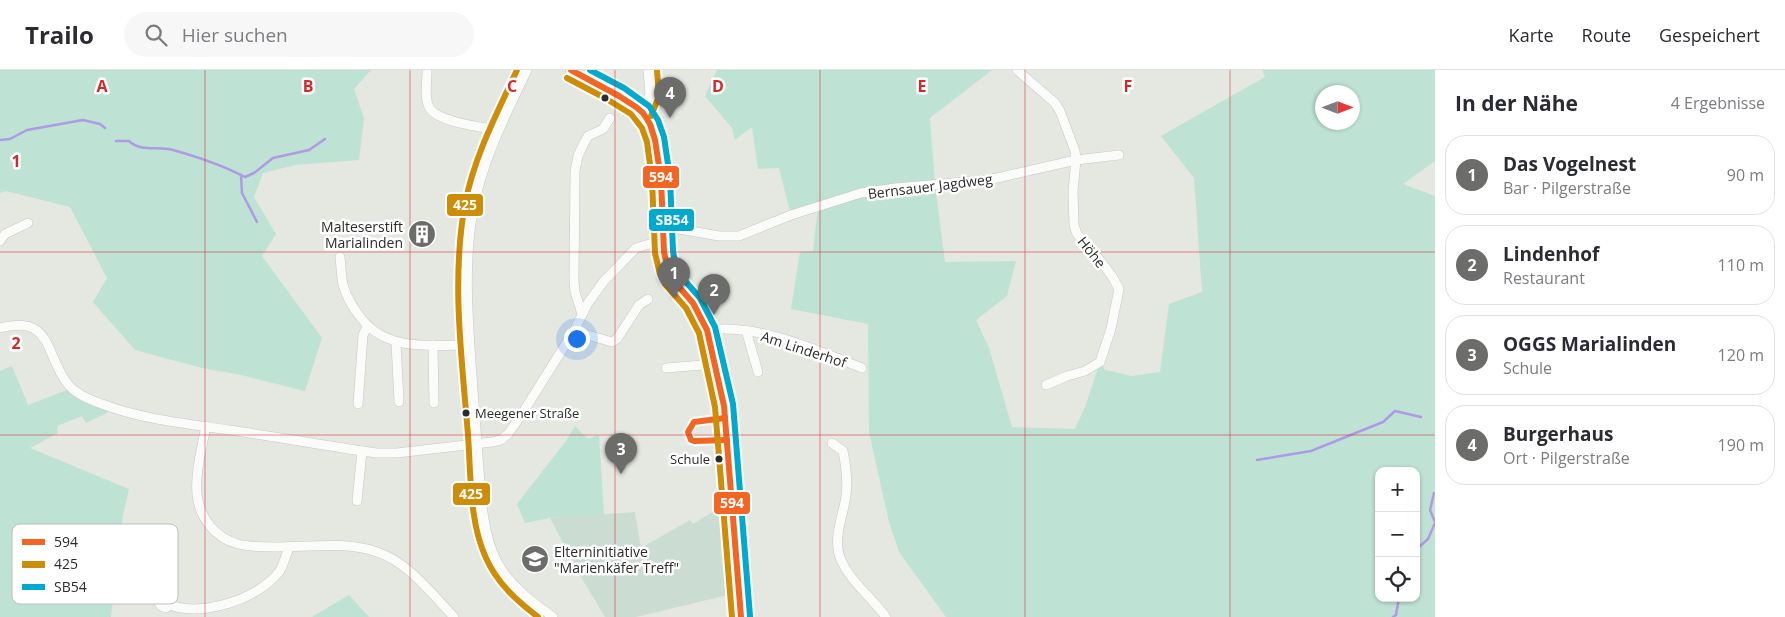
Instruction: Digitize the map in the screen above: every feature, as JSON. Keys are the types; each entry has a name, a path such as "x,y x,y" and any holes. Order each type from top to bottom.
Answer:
{"main road":[{"path":"571,70 631,104 643,113 652,128 657,142 663,235 668,271 672,279 693,302 707,330 725,412 741,617"}],"street":[{"path":"527,70 498,130 482,175 474,205 467,262 470,345 484,522 491,551 500,570 514,587 548,616"},
{"path":"643,113 650,95 648,70"},
{"name":"Höhe","path":"1017,70 1056,103 1072,144 1076,160 1074,225 1077,234 1112,276 1119,289 1111,329 1100,362 1085,371 1046,385"},
{"path":"427,72 426,99 429,108 434,113 442,118 498,130"},
{"path":"582,314 575,292 574,280 575,171 578,156 588,136 603,128 610,118"},
{"name":"Bernsauer Jagdweg","path":"477,443 501,440 508,434 520,418 574,331 582,314 604,281 636,248 663,235 680,229 739,236 791,215 861,194 895,188 988,180 1076,160 1119,156"},
{"path":"0,241 5,234 28,223"},
{"path":"340,257 344,284 349,300 367,326 381,336 396,343 433,346 470,345"},
{"path":"574,331 612,342 617,339 639,305 648,299"},
{"path":"0,328 22,326 39,332 51,350 67,383 72,388 88,398 130,413 376,453 477,443"},
{"path":"358,404 362,335 367,326"},
{"name":"Am Linderhof","path":"707,330 726,328 746,330 815,349 862,368"},
{"name":"Am Linderhof","path":"746,330 758,372"},
{"path":"396,343 399,402"},
{"path":"433,346 434,403"},
{"path":"666,368 715,364"},
{"path":"206,426 198,470 197,493 199,505 207,521 225,538 238,544 255,547 352,546 367,549 390,557 416,578 454,617"},
{"path":"832,443 843,451 847,476 846,498 838,534 838,551 841,560 852,577 886,617"},
{"path":"357,501 362,451"},
{"path":"170,605 183,610 203,610 225,607 239,602 264,587 274,576 284,564 289,546"}],"green space":[{"path":"0,70 371,70 354,89 364,118 359,160 295,165 263,173 254,197 276,234 262,256 322,338 305,391 241,375 202,368 135,350 93,302 107,278 70,207 6,191 0,193"},
{"path":"717,70 992,70 930,118 935,184 945,262 1016,261 1007,296 976,320 989,348 1012,427 1075,429 1085,407 1100,362 1105,370 1132,376 1160,372 1169,304 1202,292 1194,178 1161,136 1265,77 1262,70 1435,70 1435,161 1403,184 1435,196 1435,617 946,617 899,552 889,522 869,432 868,324 791,309 800,252 813,251 818,207 791,215 779,168 758,169 752,127 735,140 732,128 705,96"},
{"path":"12,366 28,405 72,388 115,409 86,423 82,416 57,426 58,433 30,448 129,489 122,524 12,524 12,604 113,604 111,617 0,617 0,371"},
{"path":"575,426 588,439 599,435 604,515 550,518 525,523 517,504 566,441"},
{"path":"724,505 732,594 636,617 605,617 581,577 550,518 635,512 641,548 690,520 693,524"},
{"path":"349,595 369,617 312,617"}],"waterway":[{"path":"0,140 10,139 27,130 83,120 100,124 105,128"},
{"path":"116,141 129,141 144,148 173,150 210,162 245,177 254,173 273,158 309,150 325,139"},
{"path":"241,175 242,193 257,222"},
{"path":"1257,460 1311,451 1383,422 1395,411 1421,417"},
{"path":"1434,493 1430,510 1435,522"},
{"path":"1420,546 1428,539 1435,523"},
{"path":"1393,617 1396,615 1398,602"}],"transit line":[{"name":"425","path":"517,70 474,169 465,204 459,261 459,320 476,529 480,544 496,576 515,598 538,617"},
{"name":"594","path":"571,70 636,107 643,113 650,124 655,140 661,179 664,252 668,271 672,279 693,303 707,330 724,406 741,617"},
{"name":"SB54","path":"590,70 624,88 649,106 658,120 664,137 670,178 673,251 676,268 700,298 715,327 733,404 750,616"},
{"name":"425","path":"651,116 659,96 657,70"},
{"name":"425","path":"567,78 631,114 642,128 647,142 652,179 655,253 660,274 665,284 686,308 699,333 715,407 732,617"},
{"name":"594","path":"725,418 694,422 688,432 691,440 694,441 727,440"}],"place":[{"name":"Burgerhaus","path":"670,118"},
{"name":"Malteserstift Marialinden","path":"422,234"},
{"name":"Das Vogelnest","path":"674,298"},
{"name":"Lindenhof","path":"714,315"},
{"name":"Meegener Straße","path":"466,413"},
{"name":"Schule","path":"719,459"},
{"name":"OGGS Marialinden","path":"621,474"},
{"name":"Elterninitiative \"Marienkäfer Treff\"","path":"535,559"}]}
